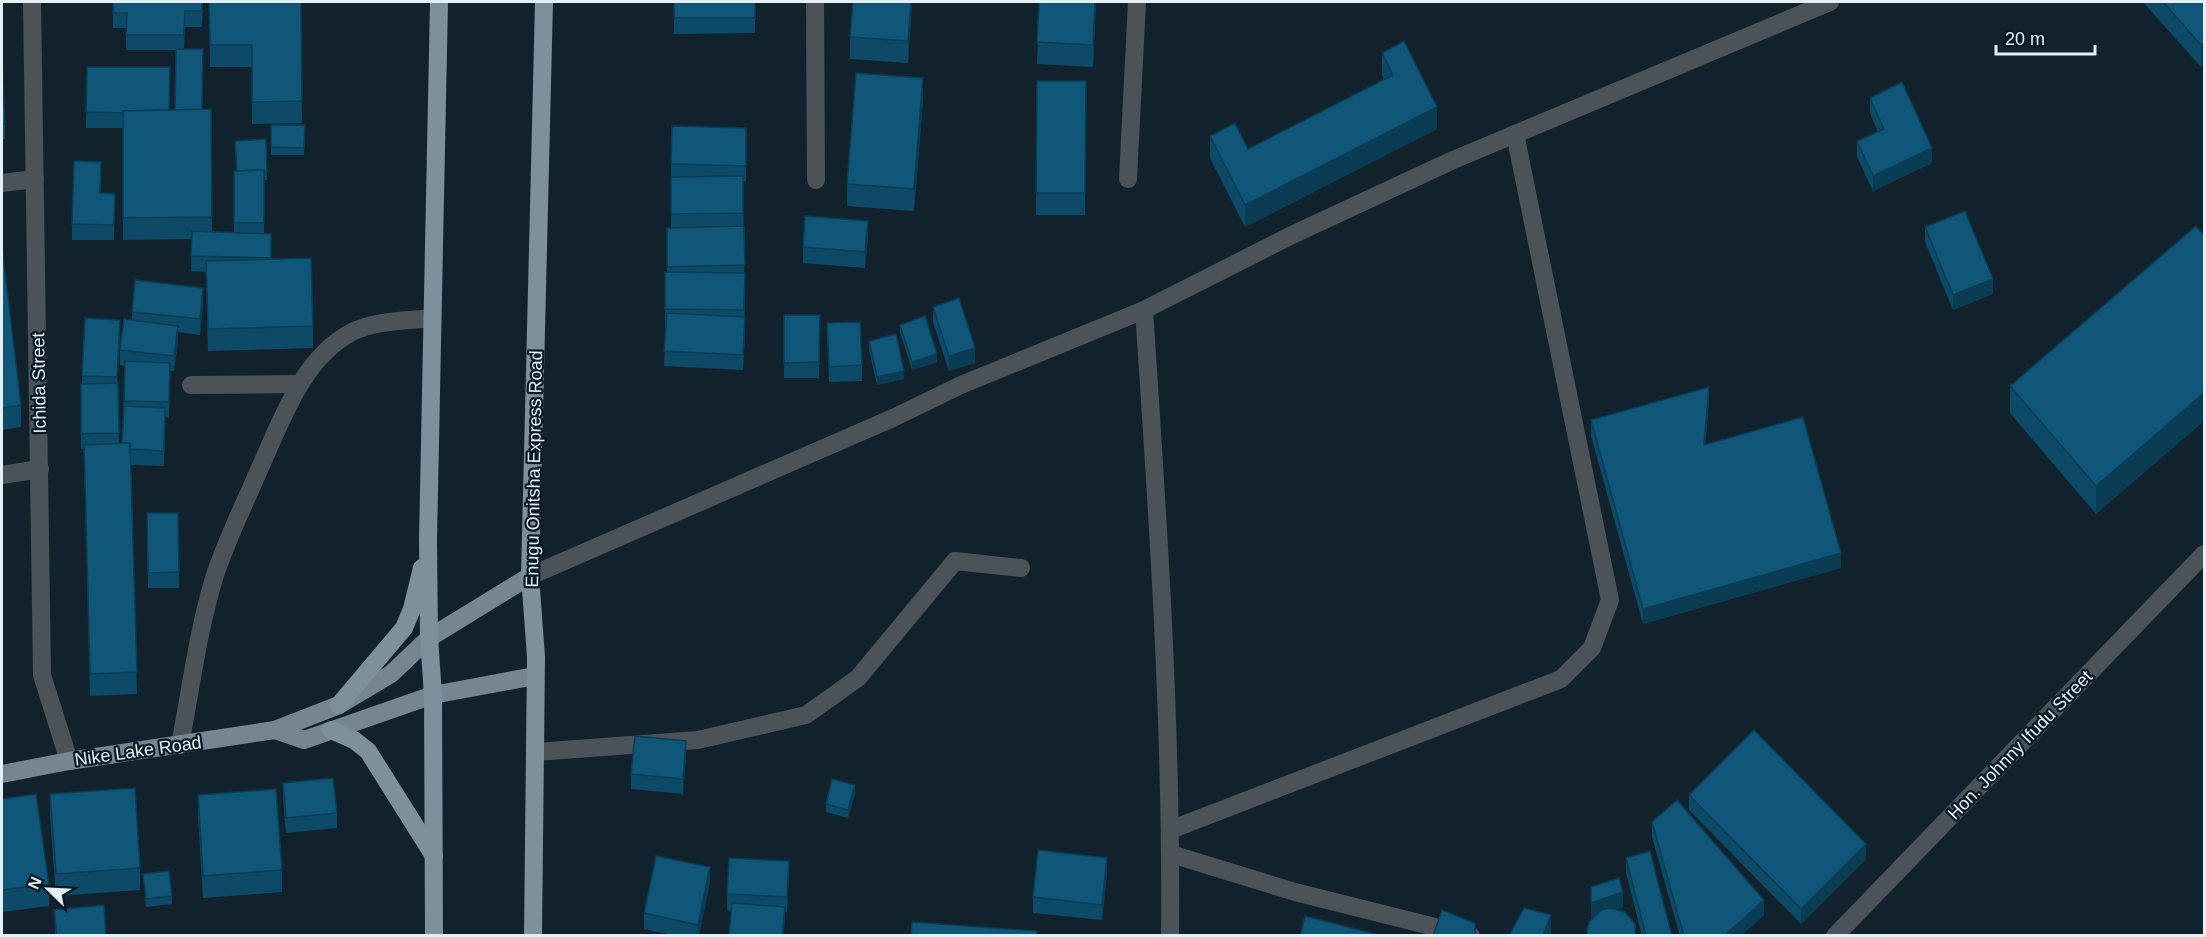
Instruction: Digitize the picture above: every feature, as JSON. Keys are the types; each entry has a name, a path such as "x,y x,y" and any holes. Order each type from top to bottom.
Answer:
{"highway":[{"path":"434,936 434,695 429,638 428,540 439,2"},
{"name":"Enugu Onitsha Express Road","path":"532,936 536,676 530,576 544,2"},
{"path":"339,705 404,628 412,609 428,540"},
{"path":"331,730 354,740 368,751 435,857"}],"main road":[{"name":"Nike Lake Road","path":"2,774 69,761 275,730 339,705 391,674 429,638 530,576"},
{"name":"Nike Lake Road","path":"275,730 304,740 434,695 536,676"}],"street":[{"name":"Ichida Street","path":"32,2 42,675 69,761"},
{"path":"814,2 816,180"},
{"path":"1128,179 1137,2"},
{"path":"530,576 893,418 961,385 1144,310 1292,236 1451,161 1830,2"},
{"path":"1170,830 1561,679 1592,648 1610,600 1515,134"},
{"path":"2,183 35,178"},
{"path":"1144,310 1162,581 1171,854 1170,936"},
{"path":"180,745 201,631 215,576 235,523 300,384 324,352 352,332 378,323 432,318"},
{"path":"191,385 300,384"},
{"path":"2,475 40,469"},
{"name":"Hon. Johnny Ifudu Street","path":"1835,936 2205,554"},
{"path":"536,752 698,740 806,716 858,678 955,561 1021,568"},
{"path":"1171,854 1295,892 1471,936"}],"building":[{"path":"113,2 202,2 202,11 185,11 184,35 126,35 127,13 113,13"},
{"path":"209,2 301,2 302,101 252,102 252,45 210,45"},
{"path":"674,2 755,2 755,18 674,18"},
{"path":"853,2 911,2 908,41 850,37"},
{"path":"1039,2 1095,2 1093,45 1037,42"},
{"path":"2163,2 2205,2 2205,42 2201,45"},
{"path":"1404,41 1437,107 1245,205 1210,136 1235,123 1248,149 1393,75 1382,53"},
{"path":"176,49 203,49 202,110 175,110"},
{"path":"2,60 5,123 2,124"},
{"path":"87,67 170,67 169,110 123,111 123,113 86,112"},
{"path":"856,73 923,78 914,189 847,184"},
{"path":"1037,81 1086,81 1085,193 1036,193"},
{"path":"1902,82 1932,148 1873,176 1857,141 1884,129 1870,98"},
{"path":"211,109 212,217 123,218 123,111"},
{"path":"271,125 305,125 304,148 271,147"},
{"path":"672,126 746,128 746,166 671,164"},
{"path":"266,139 267,172 264,170 237,171 235,141"},
{"path":"74,161 101,162 100,193 115,194 114,225 72,224"},
{"path":"264,170 264,223 234,223 234,171"},
{"path":"743,176 743,213 671,214 671,177"},
{"path":"1965,211 1993,279 1953,295 1925,227"},
{"path":"805,216 868,221 865,252 803,247"},
{"path":"744,226 745,265 667,267 667,228"},
{"path":"2196,226 2205,236 2205,392 2096,486 2010,386"},
{"path":"192,231 271,234 271,258 191,256"},
{"path":"2,248 21,405 2,408"},
{"path":"311,258 313,326 208,329 206,261"},
{"path":"665,272 745,273 744,310 665,309"},
{"path":"135,280 203,288 200,319 132,312"},
{"path":"959,298 975,348 949,356 933,307"},
{"path":"667,313 745,317 743,355 664,351"},
{"path":"784,315 820,315 819,362 784,363"},
{"path":"925,316 937,354 912,362 900,325"},
{"path":"85,318 120,320 117,377 82,376"},
{"path":"124,319 178,326 174,356 120,350"},
{"path":"860,322 862,365 829,367 827,323"},
{"path":"896,334 904,371 877,377 869,341"},
{"path":"125,361 170,363 169,402 124,401"},
{"path":"118,383 119,433 81,434 81,384"},
{"path":"1709,387 1704,445 1803,417 1841,553 1643,609 1591,420"},
{"path":"124,406 165,408 164,451 130,449 130,443 122,443"},
{"path":"130,443 137,672 90,674 84,445"},
{"path":"147,513 178,513 179,572 148,573"},
{"path":"1754,730 1866,844 1801,909 1689,795"},
{"path":"635,736 686,741 683,779 631,774"},
{"path":"333,778 337,813 286,818 283,783"},
{"path":"832,779 855,785 848,810 826,804"},
{"path":"135,788 140,868 56,874 50,794"},
{"path":"276,789 282,870 203,876 198,795"},
{"path":"36,794 49,884 2,890 2,799"},
{"path":"1677,800 1764,900 1724,936 1684,936 1652,822"},
{"path":"1038,850 1107,858 1102,905 1033,897"},
{"path":"1650,851 1672,936 1646,936 1626,858"},
{"path":"656,856 710,867 698,925 644,913"},
{"path":"729,858 789,861 787,897 727,894"},
{"path":"169,871 172,896 146,899 143,874"},
{"path":"1619,878 1623,892 1591,903 1591,887"},
{"path":"732,903 785,907 782,936 729,936"},
{"path":"104,905 106,936 57,936 54,910"},
{"path":"1524,908 1551,915 1543,936 1509,936"},
{"path":"1609,908 1625,912 1635,924 1635,936 1588,936 1589,922 1601,910"},
{"path":"1442,910 1475,923 1475,936 1433,936"},
{"path":"1305,916 1383,936 1300,936"},
{"path":"912,922 1037,931 1037,936 911,936"}]}
